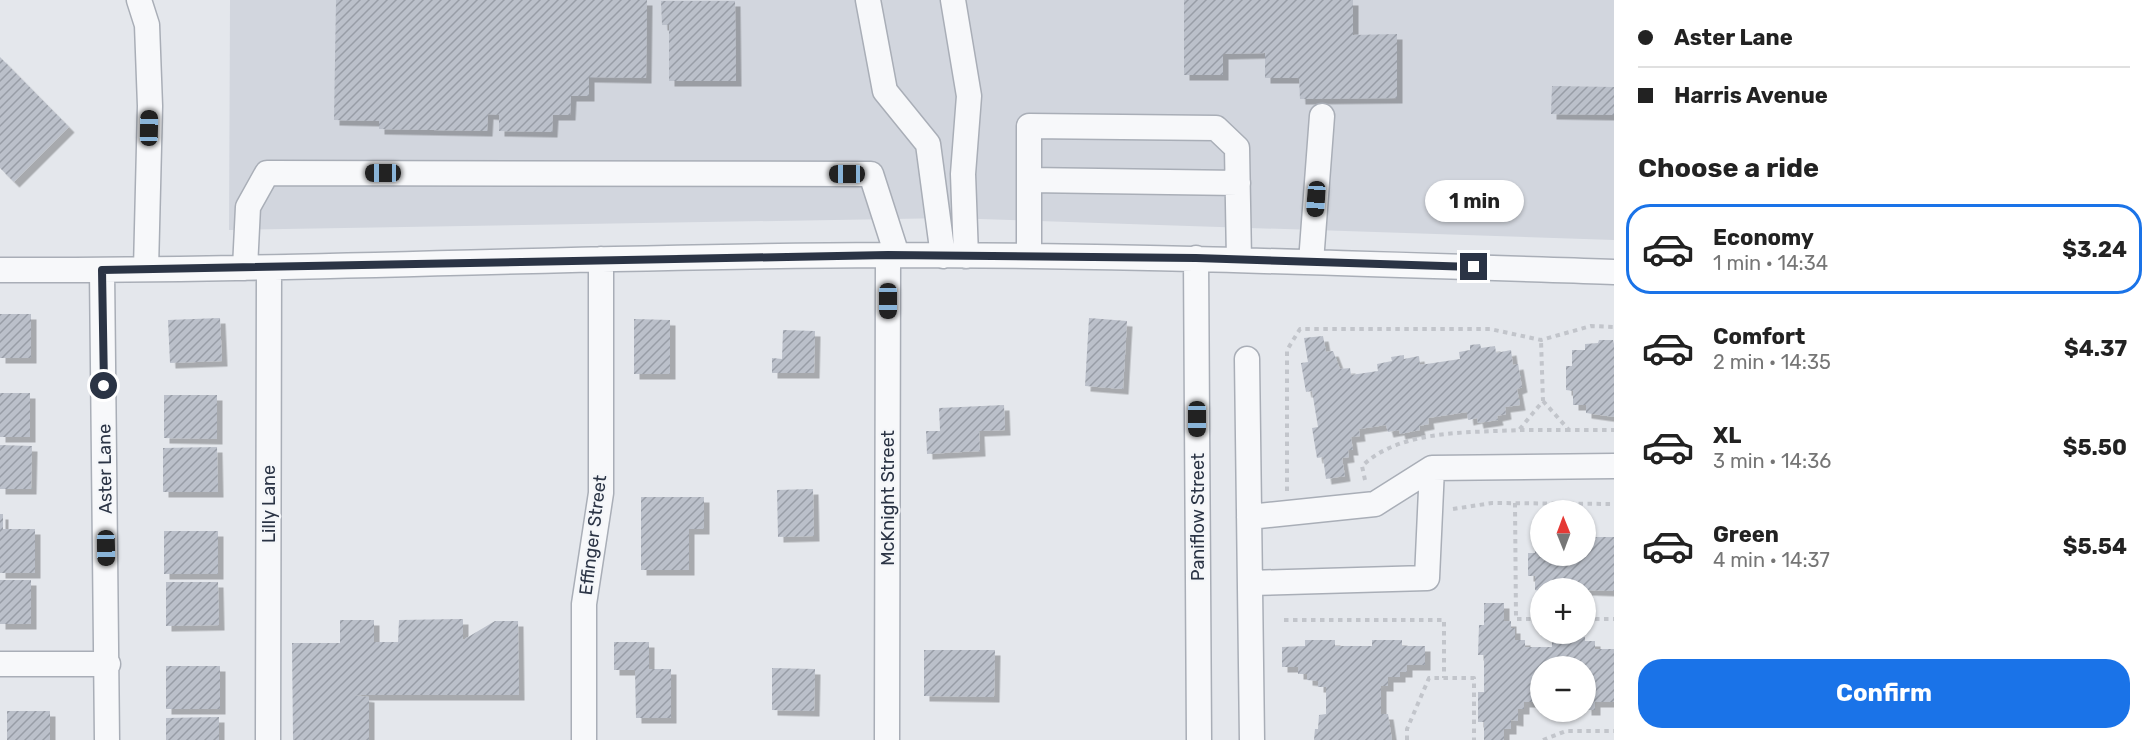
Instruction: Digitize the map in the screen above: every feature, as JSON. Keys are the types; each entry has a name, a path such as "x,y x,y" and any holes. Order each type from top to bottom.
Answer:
{"street":[{"path":"139,0 147,26 150,106 146,269"},
{"path":"868,0 885,91 928,144 954,256"},
{"path":"953,0 969,96 954,256"},
{"path":"1311,262 1322,116"},
{"path":"1029,256 1029,126 1216,128 1237,148 1239,260"},
{"name":"McKnight Street","path":"245,268 248,207 267,173 871,174 892,255 887,740"},
{"path":"1029,180 1238,183"},
{"path":"0,270 269,268 601,259 892,255 1196,258 1614,272"},
{"name":"Paniflow Street","path":"1196,258 1199,740"},
{"name":"Effinger Street","path":"584,740 584,604 601,493 601,259"},
{"name":"Lilly Lane","path":"268,740 269,268"},
{"name":"Aster Lane","path":"102,270 108,664 107,740"},
{"path":"1247,359 1252,740"},
{"path":"1249,516 1375,504 1432,468 1614,466"},
{"path":"1250,583 1427,578 1432,468"},
{"path":"0,664 108,664"}],"path":[{"path":"1298,493 1287,494 1287,350 1300,329 1490,329 1541,340 1591,326 1614,327"},
{"path":"1541,340 1543,401 1569,430"},
{"path":"1519,430 1543,401"},
{"path":"1366,485 1362,466 1375,454 1401,444 1441,435 1519,430 1614,430"},
{"path":"1430,511 1492,503 1614,504"},
{"path":"1515,503 1516,620 1530,619"},
{"path":"1596,619 1614,619"},
{"path":"1284,620 1444,620 1444,678"},
{"path":"1407,740 1407,729 1429,678 1474,678 1474,740"},
{"path":"1543,740 1566,731 1614,731"}],"shaded area":[{"path":"230,0 1614,0 1614,240 950,218 229,230"}],"building":[{"path":"336,0 647,0 646,78 589,77 589,96 571,96 570,115 553,115 552,132 499,131 499,115 488,114 487,131 379,129 379,121 334,120"},
{"path":"1184,0 1353,0 1353,35 1397,34 1397,98 1300,99 1299,78 1265,78 1265,53 1223,54 1223,75 1184,75"},
{"path":"661,1 735,1 736,81 669,81 669,25 662,25"},
{"path":"0,57 69,127 14,182 0,168"},
{"path":"1552,86 1614,87 1614,115 1551,114"},
{"path":"0,314 31,314 31,358 0,358"},
{"path":"220,318 222,361 170,363 168,320"},
{"path":"1089,318 1127,321 1123,389 1085,386"},
{"path":"634,319 670,320 670,374 634,374"},
{"path":"783,330 815,331 814,373 772,373 772,358 782,359"},
{"path":"1323,336 1326,352 1333,351 1340,369 1350,368 1351,375 1378,371 1377,364 1392,361 1391,357 1404,355 1404,359 1419,356 1420,365 1460,359 1459,352 1470,350 1470,345 1480,344 1481,348 1495,346 1496,353 1511,350 1513,365 1518,364 1522,387 1517,389 1520,405 1505,407 1506,414 1497,416 1498,420 1478,423 1477,418 1468,420 1467,412 1428,418 1429,424 1419,426 1420,430 1400,434 1399,430 1388,432 1386,425 1359,429 1360,436 1351,437 1353,450 1348,450 1349,457 1342,458 1345,476 1326,479 1323,457 1317,458 1312,428 1318,427 1312,391 1306,392 1301,363 1308,362 1304,338"},
{"path":"1599,340 1613,340 1614,344 1614,417 1586,413 1586,405 1573,405 1573,391 1566,390 1566,366 1572,366 1572,350 1585,350 1585,344 1598,343"},
{"path":"0,393 30,393 30,437 0,437"},
{"path":"164,395 217,395 217,439 164,438"},
{"path":"1004,405 1005,430 979,431 980,451 927,454 926,431 940,431 939,408"},
{"path":"0,445 32,446 31,489 0,489"},
{"path":"217,447 218,492 163,492 163,448"},
{"path":"813,489 814,536 778,537 777,490"},
{"path":"641,497 704,497 704,529 689,529 689,570 641,570"},
{"path":"0,514 3,514 3,529 35,529 35,573 0,573"},
{"path":"164,531 218,531 218,574 164,574"},
{"path":"1596,537 1614,537 1614,591 1596,590 1596,578 1528,576 1528,553 1530,553 1530,566 1596,566"},
{"path":"0,580 31,580 31,624 0,624"},
{"path":"166,582 218,582 219,625 166,626"},
{"path":"1484,603 1504,603 1504,621 1511,621 1511,628 1515,628 1515,640 1525,640 1525,647 1552,647 1552,644 1595,644 1595,649 1614,649 1614,702 1596,702 1596,656 1530,656 1530,702 1524,702 1524,709 1518,709 1518,721 1511,720 1511,729 1504,729 1504,740 1484,740 1484,722 1478,722 1478,692 1484,692 1484,655 1478,655 1479,625 1484,625"},
{"path":"463,619 463,640 495,621 518,621 519,695 354,695 369,697 369,740 293,740 292,643 340,643 340,620 374,620 374,642 398,642 399,620"},
{"path":"1305,640 1335,640 1335,646 1372,646 1372,640 1402,640 1402,646 1425,646 1425,665 1407,665 1407,672 1400,672 1400,677 1388,677 1388,686 1381,686 1381,714 1388,714 1392,740 1314,740 1319,715 1326,714 1326,687 1318,687 1318,681 1307,680 1307,674 1298,674 1298,667 1282,667 1282,647 1305,646"},
{"path":"614,642 649,642 649,669 671,669 671,718 636,718 635,670 614,670"},
{"path":"924,650 995,650 994,697 924,696"},
{"path":"166,666 220,666 220,709 166,709"},
{"path":"772,668 815,669 814,711 772,710"},
{"path":"7,711 50,711 50,740 7,740"},
{"path":"219,717 219,740 166,740 166,718"}],"route":[{"path":"104,386 102,270 888,255 1196,258 1474,267"}]}
